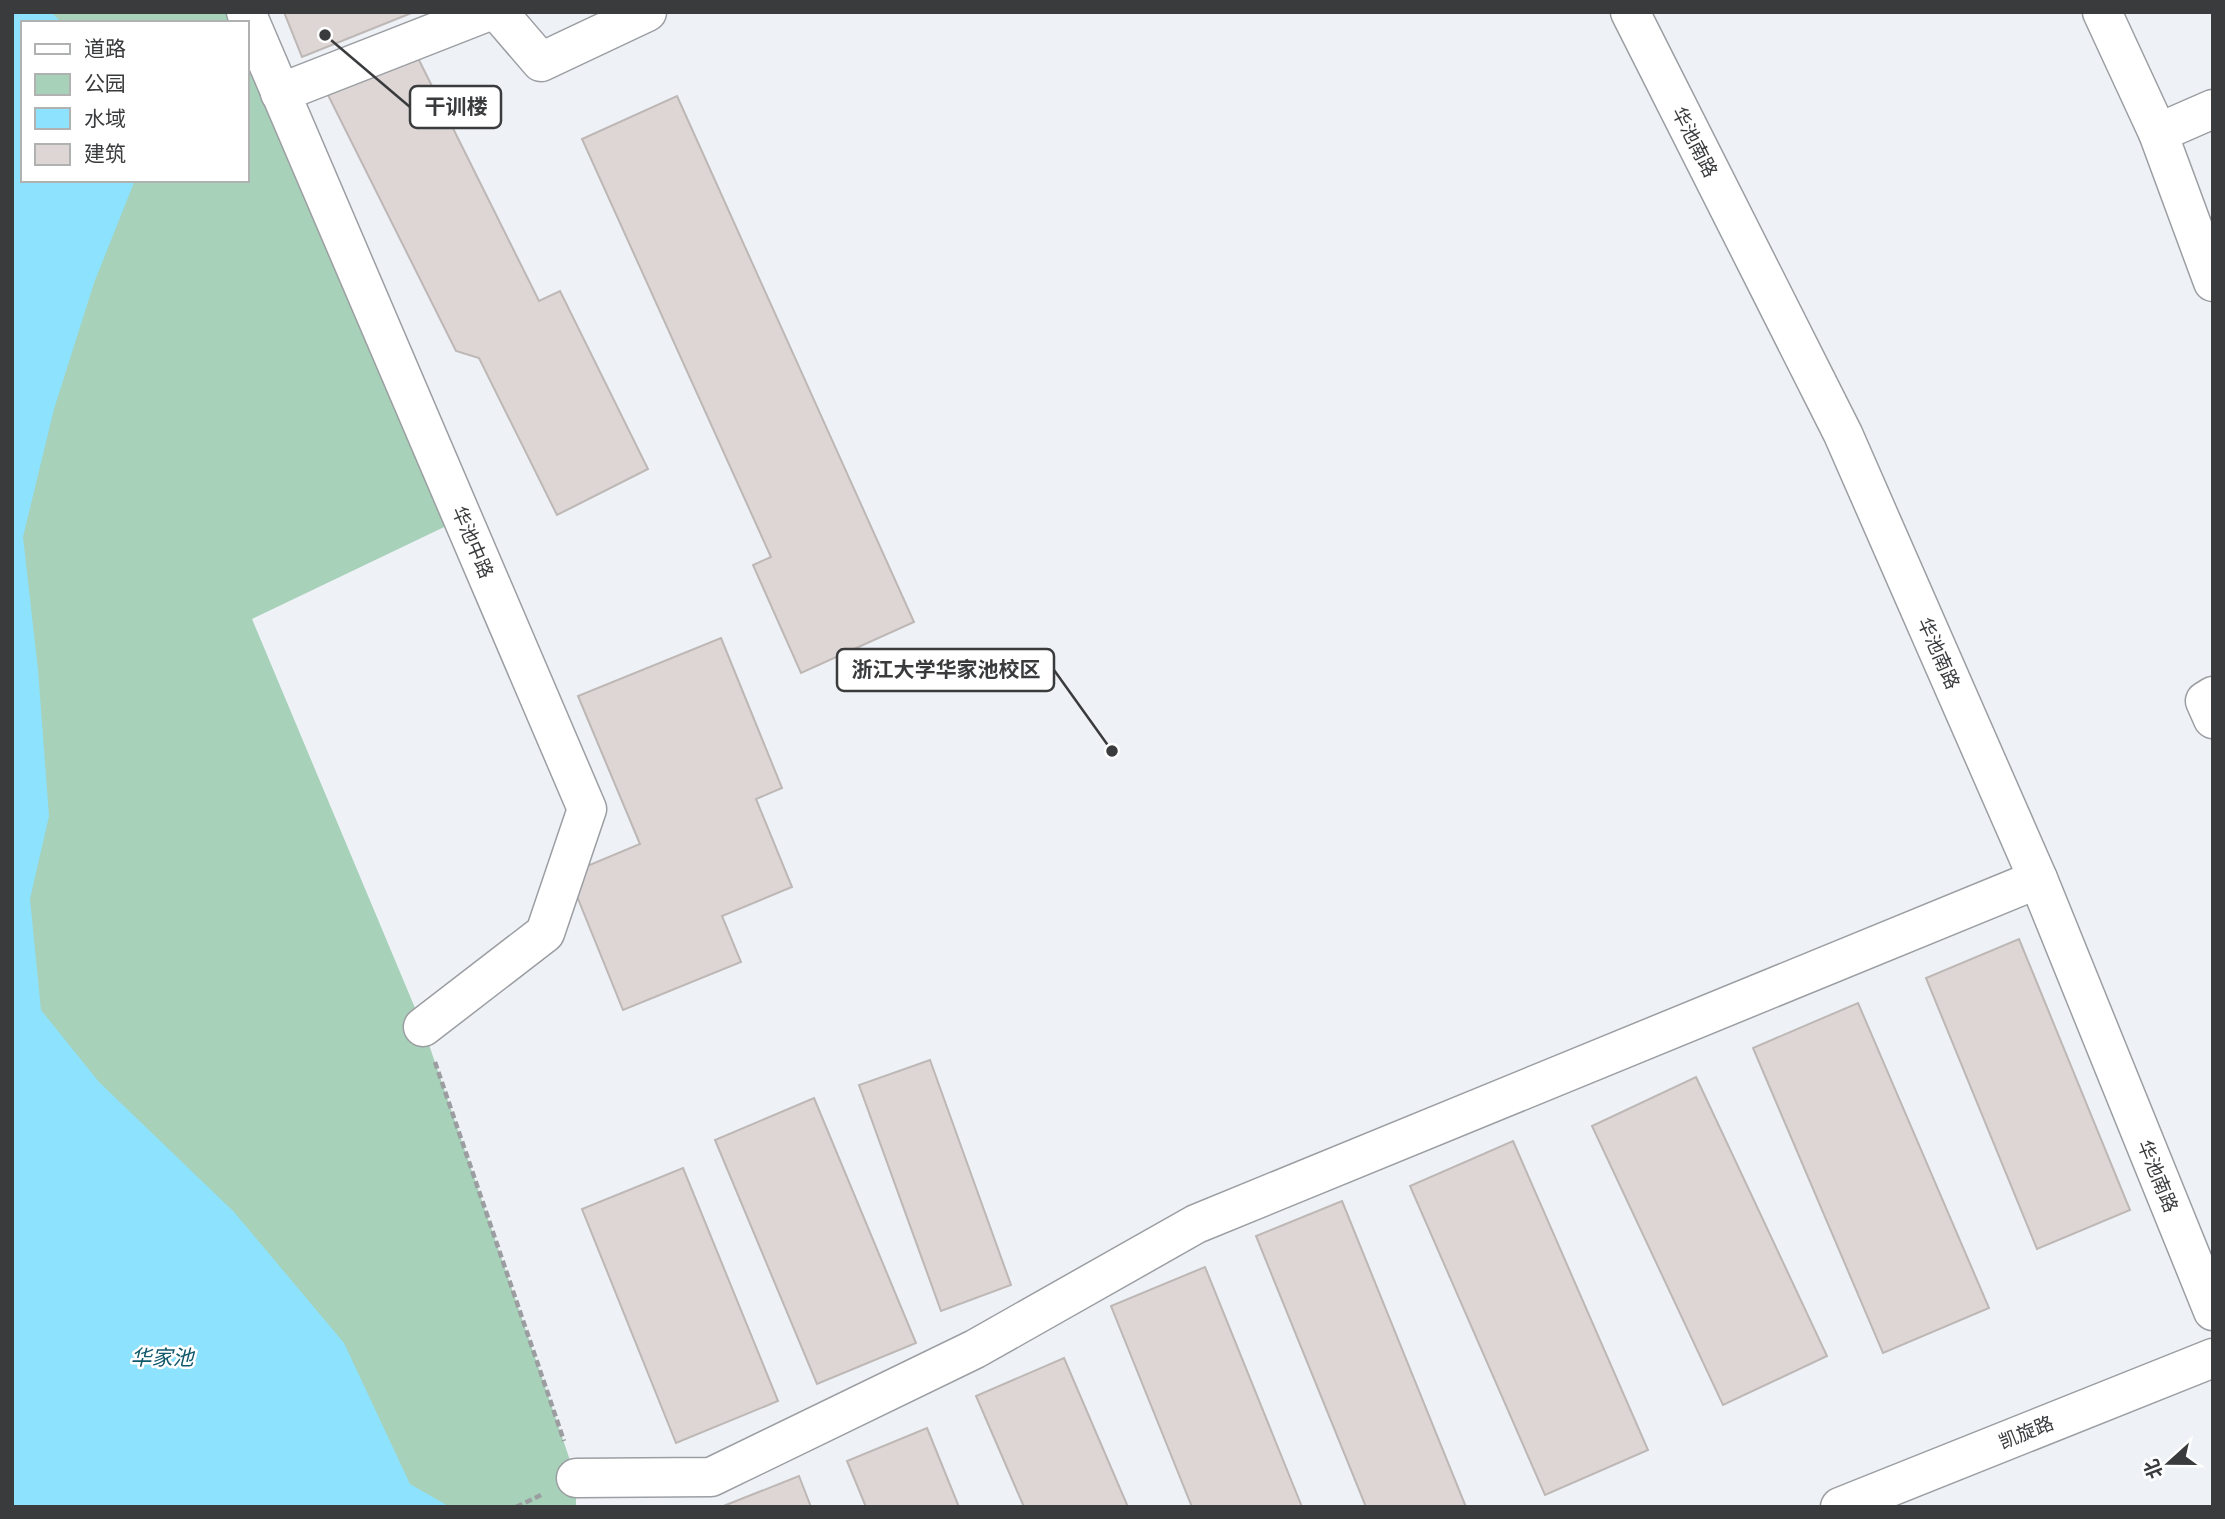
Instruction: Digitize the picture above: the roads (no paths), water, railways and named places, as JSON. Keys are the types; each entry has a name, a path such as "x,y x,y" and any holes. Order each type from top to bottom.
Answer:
{"street":[{"name":"华池中路","path":"246,12 587,809 545,933 423,1027"},
{"path":"280,93 487,12"},
{"path":"498,12 541,62 647,12"},
{"name":"华池南路","path":"1630,12 1843,434 2038,880 2213,1311"},
{"path":"2102,12 2158,133 2213,282"},
{"path":"2158,133 2213,109"},
{"path":"2213,696 2204,701 2213,719"},
{"path":"576,1478 710,1477 975,1349 1196,1224 2038,880"},
{"name":"凯旋路","path":"1840,1507 2213,1358"}],"water":[{"name":"华家池","path":"12,12 51,12 60,21 21,21 21,182 134,182 94,283 54,409 23,537 38,670 49,816 30,899 41,1010 99,1082 234,1212 344,1343 410,1484 450,1507 12,1507"}],"place":[{"name":"干训楼","path":"325,35"},
{"name":"浙江大学华家池校区","path":"1112,751"}]}
